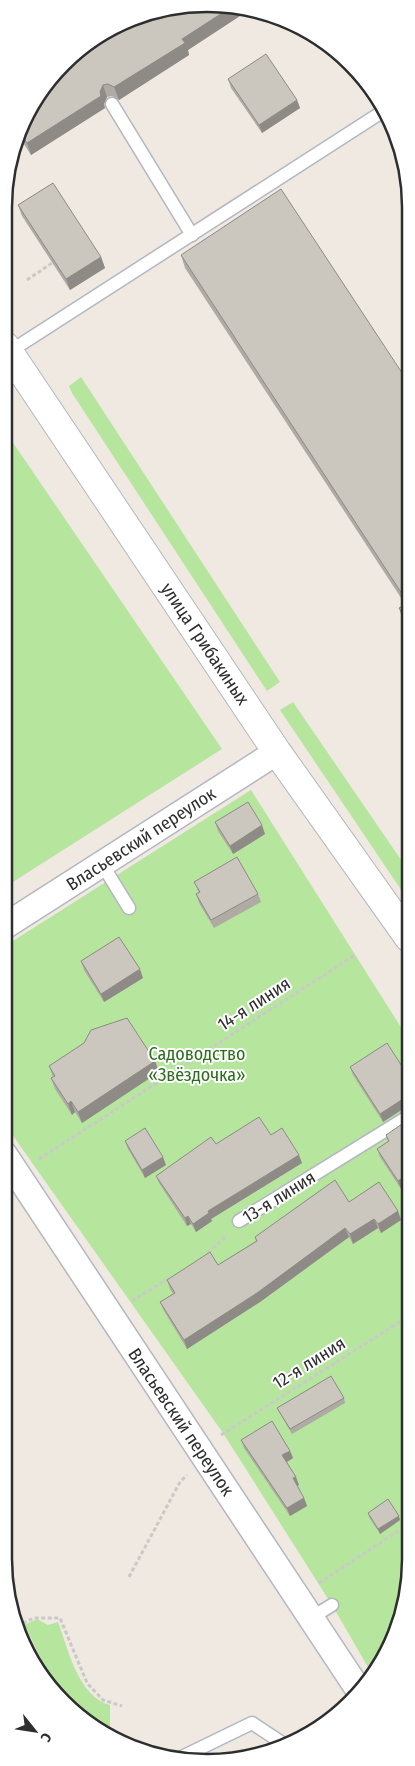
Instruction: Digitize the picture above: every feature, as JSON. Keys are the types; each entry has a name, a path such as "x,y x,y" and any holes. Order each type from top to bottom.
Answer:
{"street":[{"name":"улица Грибакиных","path":"12,356 278,752 402,927"},
{"name":"Власьевский переулок","path":"12,922 278,752"},
{"name":"Власьевский переулок","path":"12,1166 355,1685"}],"lane":[{"path":"112,104 192,235"},
{"path":"12,346 192,235 378,114"},
{"path":"102,864 129,908"},
{"name":"13-я линия","path":"240,1221 402,1121"},
{"path":"311,1618 332,1605"},
{"path":"191,1753 252,1723 278,1740"}],"path":[{"path":"28,280 52,263"},
{"name":"14-я линия","path":"12,1163 355,955"},
{"name":"13-я линия","path":"205,1256 240,1221"},
{"path":"129,1303 171,1277"},
{"name":"12-я линия","path":"223,1433 402,1321"},
{"path":"129,1577 180,1482 195,1468 199,1449"},
{"path":"318,1583 402,1529"},
{"path":"24,1623 34,1618 60,1618 86,1683 103,1700 122,1706"}],"green space":[{"path":"81,377 280,682 267,691 72,393 69,386"},
{"path":"12,441 222,749 12,883"},
{"path":"293,702 402,861 402,891 280,710"},
{"name":"Садоводство «Звёздочка»","path":"251,790 402,1029 402,1571 399,1597 388,1633 369,1668 332,1605 223,1433 12,1134 12,942"},
{"path":"37,1619 48,1625 58,1622 70,1658 82,1682 99,1700 110,1705 110,1727 79,1705 61,1687 45,1667 24,1625"}],"building":[{"path":"222,13 182,39 185,43 114,87 108,84 103,85 100,92 101,96 27,143 25,140 27,133 45,99 79,61 99,45 133,27 157,19 182,14"},
{"path":"266,54 297,100 259,125 228,79"},
{"path":"53,183 101,257 66,279 18,205"},
{"path":"281,189 402,373 402,594 181,255"},
{"path":"248,802 262,825 230,846 215,822"},
{"path":"237,857 258,894 211,920 196,894 200,892 194,882"},
{"path":"119,937 140,969 101,994 81,961"},
{"path":"127,1018 155,1061 78,1112 71,1101 68,1104 51,1078 55,1076 49,1066 84,1043 91,1030"},
{"path":"387,1043 402,1066 402,1100 380,1114 350,1067"},
{"path":"259,1117 271,1135 282,1128 299,1155 208,1211 209,1213 193,1224 188,1216 185,1218 156,1176 211,1137 216,1144"},
{"path":"402,1124 402,1178 398,1181 377,1149 389,1141 386,1135"},
{"path":"145,1128 163,1157 142,1170 125,1141"},
{"path":"335,1180 349,1202 379,1182 398,1211 378,1224 374,1219 350,1234 345,1228 257,1293 184,1340 160,1302 175,1293 167,1280 210,1252 218,1265 257,1241 255,1237"},
{"path":"331,1376 344,1398 290,1429 277,1408"},
{"path":"272,1421 290,1451 282,1455 296,1477 293,1478 304,1498 287,1508 241,1440"},
{"path":"388,1499 399,1516 378,1529 368,1513"}]}
